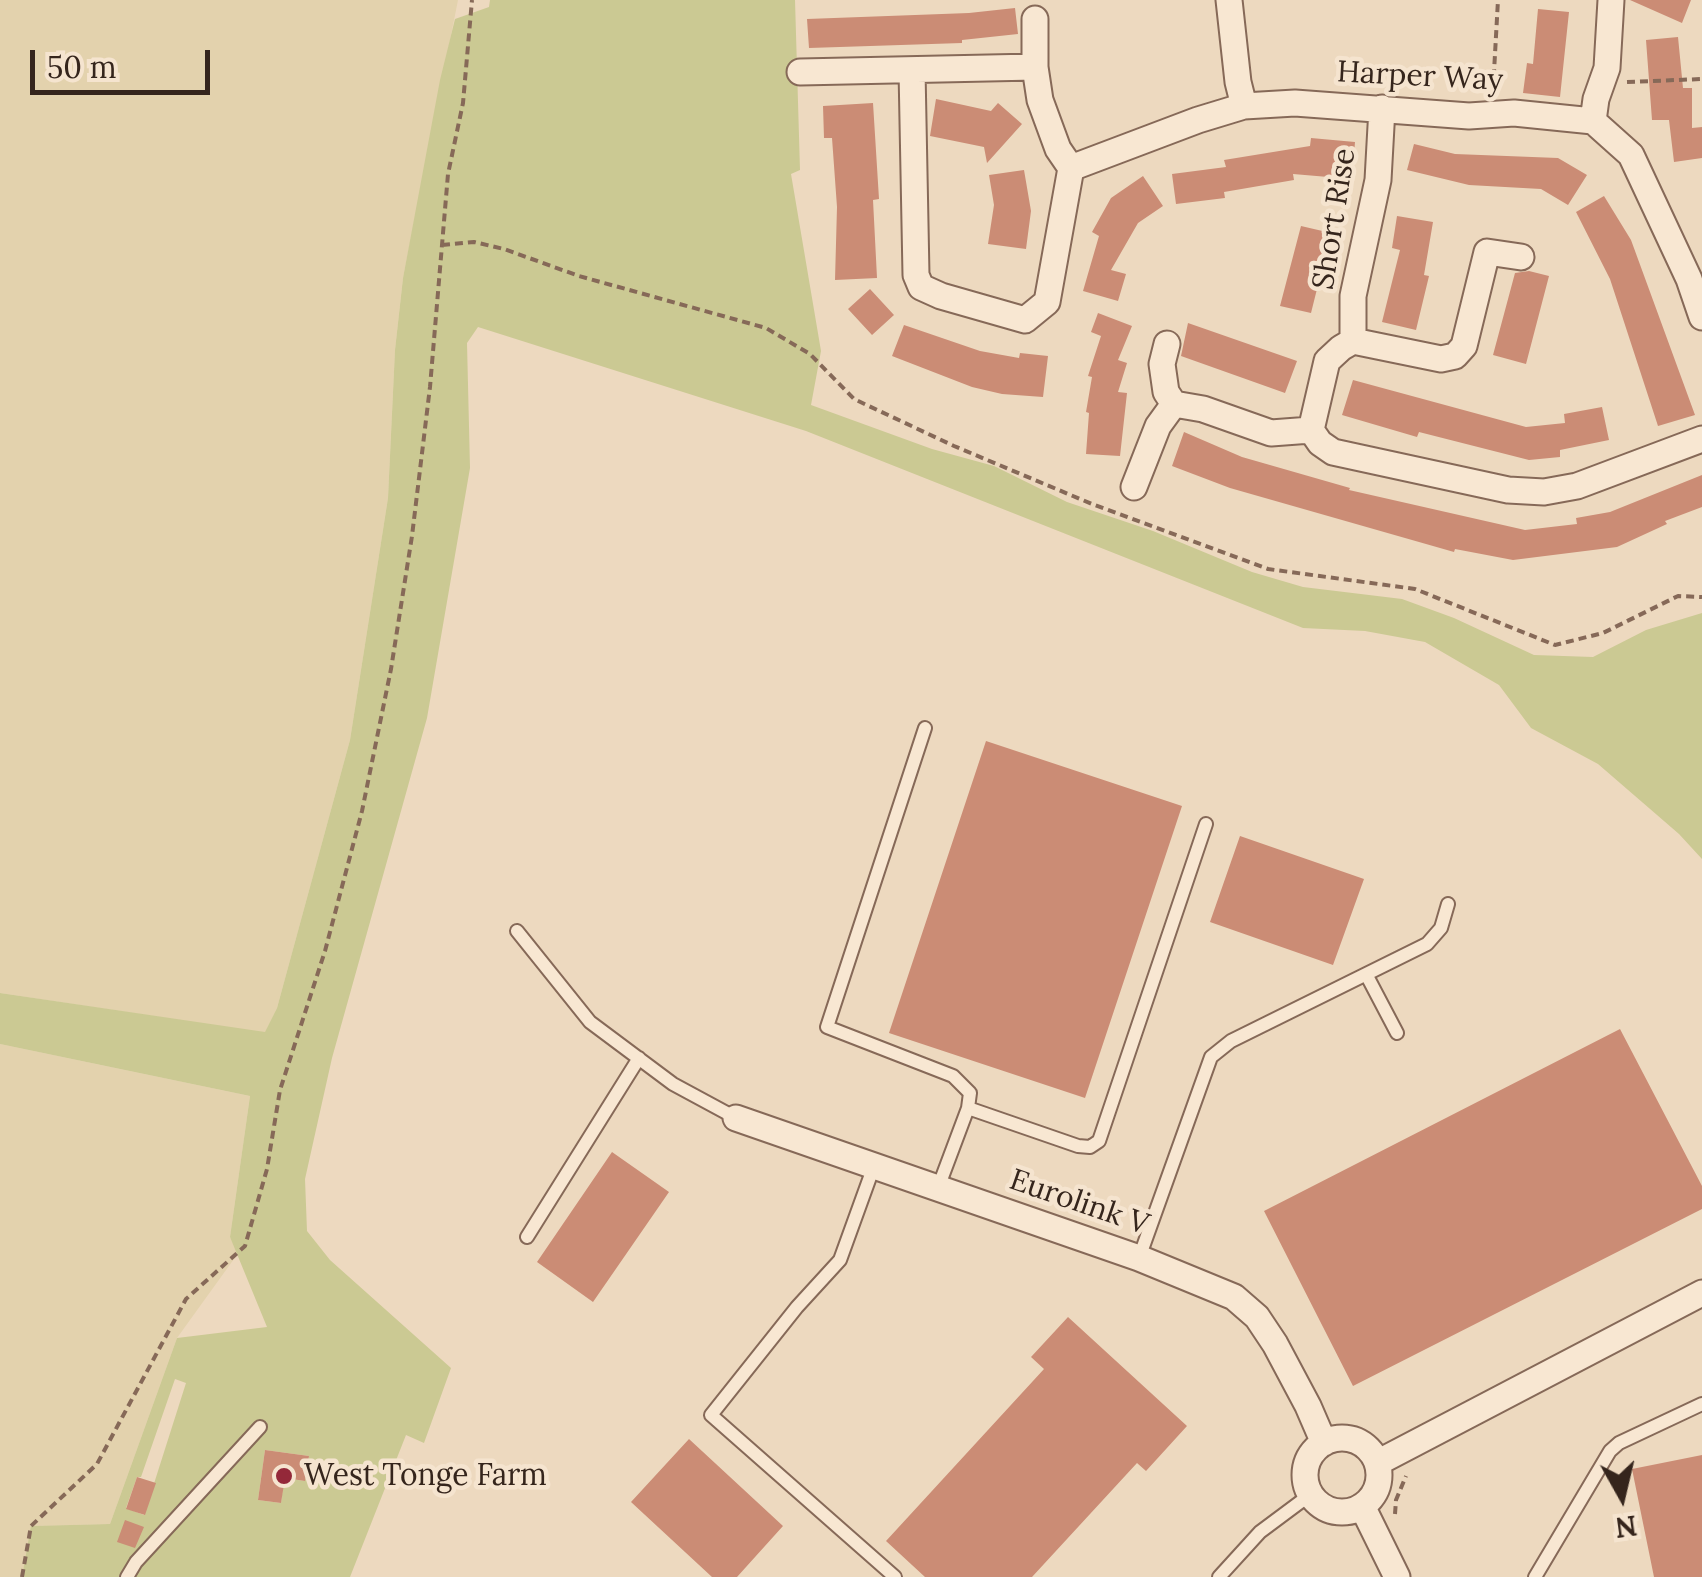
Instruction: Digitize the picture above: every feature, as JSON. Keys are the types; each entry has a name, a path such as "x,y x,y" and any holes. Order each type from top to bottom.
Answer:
{"street":[{"path":"1229,0 1244,106"},
{"path":"1610,0 1606,68 1593,120 1631,155 1695,277 1702,317"},
{"path":"912,70 914,260 922,287 1025,320 1048,302 1070,168 1058,150 1040,100 1035,66 1036,19"},
{"path":"800,72 1035,66"},
{"name":"Harper Way","path":"1070,168 1244,106 1296,103 1469,116 1593,120"},
{"name":"Short Rise","path":"1353,341 1353,296 1378,180 1382,108"},
{"path":"1522,258 1487,252 1464,346 1455,356 1441,359 1353,341 1327,361 1311,430 1320,443 1333,452 1492,487 1544,492 1577,486 1702,439"},
{"path":"1167,344 1162,364 1166,392 1174,404 1271,433 1311,430"},
{"path":"1134,488 1158,426 1174,404"},
{"name":"Eurolink V","path":"736,1118 1140,1258 1234,1296 1257,1317 1308,1406 1324,1443"},
{"path":"1377,1463 1702,1292"},
{"path":"1336,1439 1361,1443 1377,1463 1378,1487 1362,1506 1340,1512 1328,1510 1310,1494 1306,1484 1308,1460 1324,1443 1336,1439"},
{"path":"1362,1506 1397,1577"}],"lane":[{"path":"925,728 827,1027 954,1076 970,1093 938,1188"},
{"path":"968,1108 1078,1146 1090,1147 1099,1141 1206,824"},
{"path":"1140,1258 1211,1057 1228,1043 1434,938 1448,904"},
{"path":"518,930 590,1022 673,1084 736,1118"},
{"path":"1366,974 1397,1033"},
{"path":"527,1237 639,1058"},
{"path":"874,1166 840,1260 710,1415 896,1577"},
{"path":"1535,1577 1610,1452 1619,1443 1702,1404"},
{"path":"127,1577 136,1562 260,1426"},
{"path":"1218,1577 1260,1532 1310,1494"}],"path":[{"path":"22,1577 32,1526 97,1464 186,1299 245,1246 267,1169 280,1090 325,951 362,810 391,669 414,517 448,174 463,103 472,0"},
{"path":"1491,114 1498,0"},
{"path":"1619,87 1622,73 1627,82 1702,79"},
{"path":"442,245 474,242 504,249 579,276 766,328 810,354 854,399 1092,504 1268,570 1415,590 1555,645 1603,633 1678,596 1702,597"},
{"path":"1395,1516 1396,1500 1410,1471"}],"shaded area":[{"path":"0,0 458,0 403,278 395,350 388,498 350,740 277,1008 265,1033 0,993"},
{"path":"490,0 795,0 800,170 791,174 821,351 811,405 932,449 994,466 1067,502 1153,531 1252,572 1303,587 1402,599 1534,655 1593,657 1646,630 1702,613 1702,859 1598,764 1531,728 1499,685 1425,642 1365,631 1303,628 806,431 478,327 467,343 470,468 427,718 332,1058 305,1179 307,1231 330,1260 451,1368 424,1443 406,1435 350,1577 22,1577 31,1526 110,1524 177,1338 267,1327 230,1237 250,1096 0,1044 0,993 265,1032 277,1008 350,740 388,498 395,350 403,278 440,80 455,19 489,7","holes":["175,1379 186,1383 144,1515 126,1508 137,1477 141,1477","265,1450 309,1456 305,1481 284,1478 281,1503 258,1500"]},
{"path":"0,1044 250,1096 230,1237 239,1252 177,1338 110,1524 32,1526 22,1577 0,1577"}],"building":[{"path":"1630,0 1691,0 1682,23"},
{"path":"1015,8 1018,34 962,43 809,48 807,19"},
{"path":"1538,9 1569,12 1560,97 1523,93 1527,63 1533,64"},
{"path":"1678,37 1683,88 1692,88 1692,128 1702,127 1702,158 1674,162 1669,120 1652,120 1646,40"},
{"path":"936,99 991,111 998,103 1022,124 987,163 984,147 930,136"},
{"path":"873,103 879,199 873,200 877,278 835,280 837,207 832,138 824,138 823,106"},
{"path":"1311,138 1355,142 1352,179 1293,174 1294,180 1224,192 1225,198 1176,204 1172,174 1226,167 1224,160 1310,146"},
{"path":"1414,144 1455,154 1558,158 1587,175 1568,205 1541,189 1469,185 1407,170"},
{"path":"1024,170 1031,211 1026,249 988,244 994,205 989,175"},
{"path":"1143,176 1163,206 1138,223 1111,270 1126,274 1118,301 1083,291 1099,236 1092,232 1111,198"},
{"path":"1604,196 1631,240 1695,415 1658,426 1610,279 1576,212"},
{"path":"1397,216 1433,222 1424,275 1429,276 1416,330 1382,322 1400,250 1392,248"},
{"path":"1301,226 1331,233 1311,313 1280,306"},
{"path":"1529,271 1549,276 1526,364 1493,355 1515,273"},
{"path":"870,289 894,315 872,335 848,309"},
{"path":"1098,313 1132,326 1118,360 1127,363 1118,392 1127,393 1120,456 1086,454 1086,412 1092,377 1088,376 1101,336 1091,332"},
{"path":"1188,323 1297,361 1285,393 1181,356"},
{"path":"904,325 980,351 1019,358 1020,353 1048,356 1043,397 972,387 892,356"},
{"path":"1353,380 1526,427 1565,423 1564,414 1602,407 1609,440 1560,450 1560,457 1529,460 1419,432 1417,437 1342,415"},
{"path":"1184,432 1242,457 1349,490 1525,530 1577,524 1576,518 1610,512 1702,475 1702,507 1665,521 1667,524 1617,547 1513,560 1455,549 1454,552 1230,488 1172,466"},
{"path":"986,741 1182,806 1085,1098 889,1033"},
{"path":"1240,836 1364,879 1333,965 1210,922"},
{"path":"1620,1029 1702,1186 1702,1209 1353,1386 1264,1211"},
{"path":"612,1152 669,1192 593,1302 537,1262"},
{"path":"1068,1317 1187,1426 1146,1471 1137,1463 1032,1577 925,1577 886,1541 1044,1369 1031,1357"},
{"path":"689,1439 783,1526 737,1577 712,1577 631,1502"},
{"name":"West Tonge Farm","path":"265,1450 309,1456 305,1481 285,1478 281,1503 258,1500"},
{"path":"1702,1455 1702,1577 1654,1577 1632,1469"},
{"path":"137,1477 156,1483 145,1515 126,1509"},
{"path":"125,1520 144,1527 135,1548 117,1542"}],"place":[{"name":"West Tonge Farm","path":"284,1476"}]}
